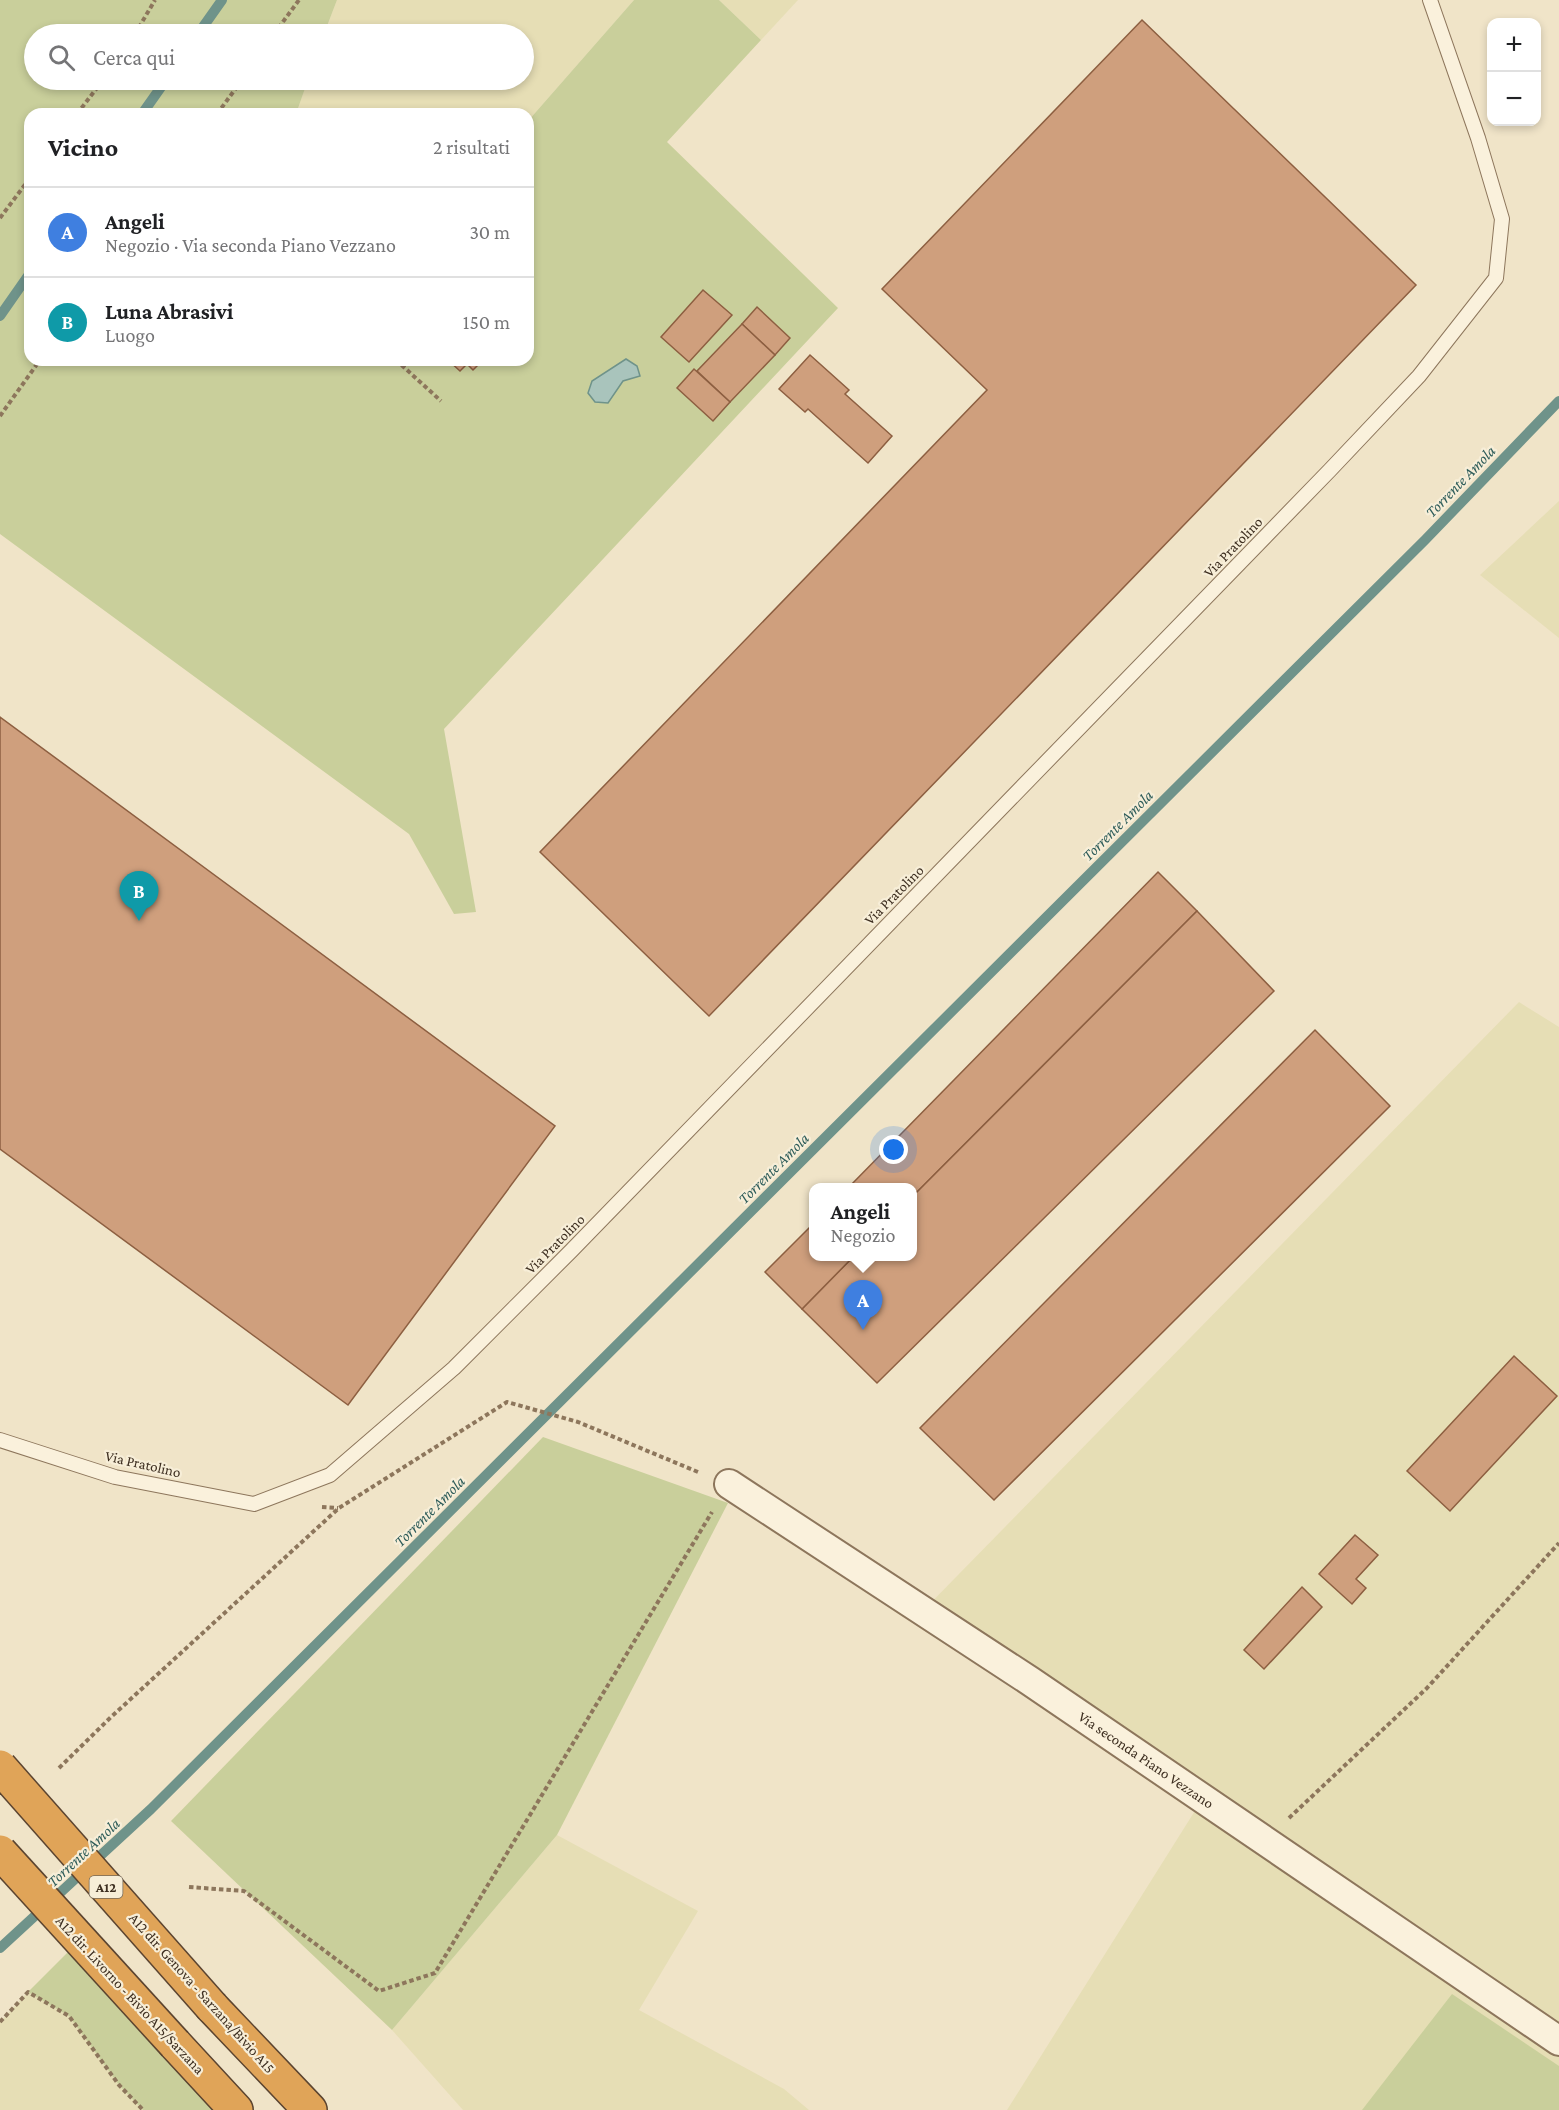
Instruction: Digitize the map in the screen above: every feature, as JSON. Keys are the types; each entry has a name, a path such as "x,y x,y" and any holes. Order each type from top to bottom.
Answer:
{"highway":[{"name":"A12 dir. Genova - Sarzana/Bivio A15","path":"0,1767 212,2007 310,2110"},
{"name":"A12 dir. Livorno - Bivio A15/Sarzana","path":"0,1852 236,2110"}],"street":[{"name":"Via seconda Piano Vezzano","path":"729,1484 1030,1681 1559,2042"}],"lane":[{"name":"Via Pratolino","path":"0,1440 115,1477 254,1504 330,1475 454,1368 572,1251 1338,462 1419,376 1496,278 1502,219 1478,138 1430,0"}],"path":[{"path":"141,24 155,0"},
{"path":"281,24 299,0"},
{"path":"82,108 95,90"},
{"path":"221,108 235,90"},
{"path":"0,218 24,186"},
{"path":"0,416 36,366"},
{"path":"403,366 441,401"},
{"path":"59,1768 110,1718 339,1508 507,1402 578,1422 729,1484 435,1973 379,1991 244,1891 189,1887"},
{"path":"1263,1839 1291,1816 1427,1688 1559,1543"},
{"path":"0,2022 28,1992 69,2016 118,2085 143,2110"}],"shaded area":[{"path":"337,0 634,0 534,114 534,108 298,108 304,90 534,90 534,24 328,24"},
{"path":"719,0 798,0 761,40"},
{"path":"1559,501 1559,638 1480,575"},
{"path":"1519,1002 1559,1027 1559,2110 1007,2110 1198,1806 912,1622"},
{"path":"557,1835 698,1911 639,2010 784,2089 809,2110 463,2110 392,2030"},
{"path":"28,1992 69,2016 119,2085 143,2110 0,2110 0,2022"}],"green space":[{"path":"0,0 337,0 328,24 24,24 24,90 304,90 298,108 24,108 24,366 534,366 534,114 634,0 719,0 761,40 667,142 838,308 444,729 476,912 454,914 409,834 0,534"},
{"path":"543,1437 728,1503 557,1835 392,2030 171,1821"},
{"path":"80,1940 236,2110 143,2110 119,2085 69,2016 28,1992"},
{"path":"1452,1994 1559,2066 1559,2110 1362,2110"}],"water":[{"path":"626,359 637,366 640,376 623,381 608,403 595,402 588,393 592,381"}],"building":[{"path":"1142,20 1416,285 709,1016 540,852 987,390 882,289"},
{"path":"703,290 732,315 689,362 661,337"},
{"path":"757,307 790,338 775,355 742,324"},
{"path":"742,324 775,355 730,402 697,371"},
{"path":"810,355 849,390 845,394 892,436 868,463 808,409 805,412 779,389"},
{"path":"454,366 465,366 460,371"},
{"path":"694,369 730,402 713,421 677,388"},
{"path":"0,717 555,1126 348,1405 0,1149"},
{"path":"1158,872 1197,911 917,1192 917,1183 853,1183"},
{"path":"1197,911 1274,991 877,1383 802,1309 849,1261 917,1261 917,1192"},
{"path":"1315,1030 1390,1106 994,1500 920,1428"},
{"path":"809,1228 809,1261 849,1261 802,1309 765,1272"},
{"path":"1514,1356 1557,1396 1450,1511 1407,1471"},
{"path":"1355,1535 1378,1555 1356,1579 1366,1588 1352,1604 1319,1574"},
{"path":"1302,1587 1322,1607 1264,1669 1244,1650"}],"waterway":[{"path":"205,24 222,0"},
{"path":"146,108 159,90"},
{"path":"0,316 24,282"},
{"name":"Torrente Amola","path":"0,1948 151,1809 1425,540 1559,401"}],"place":[{"name":"Luna Abrasivi","path":"139,921"},
{"name":"Angeli","path":"863,1330"}]}
